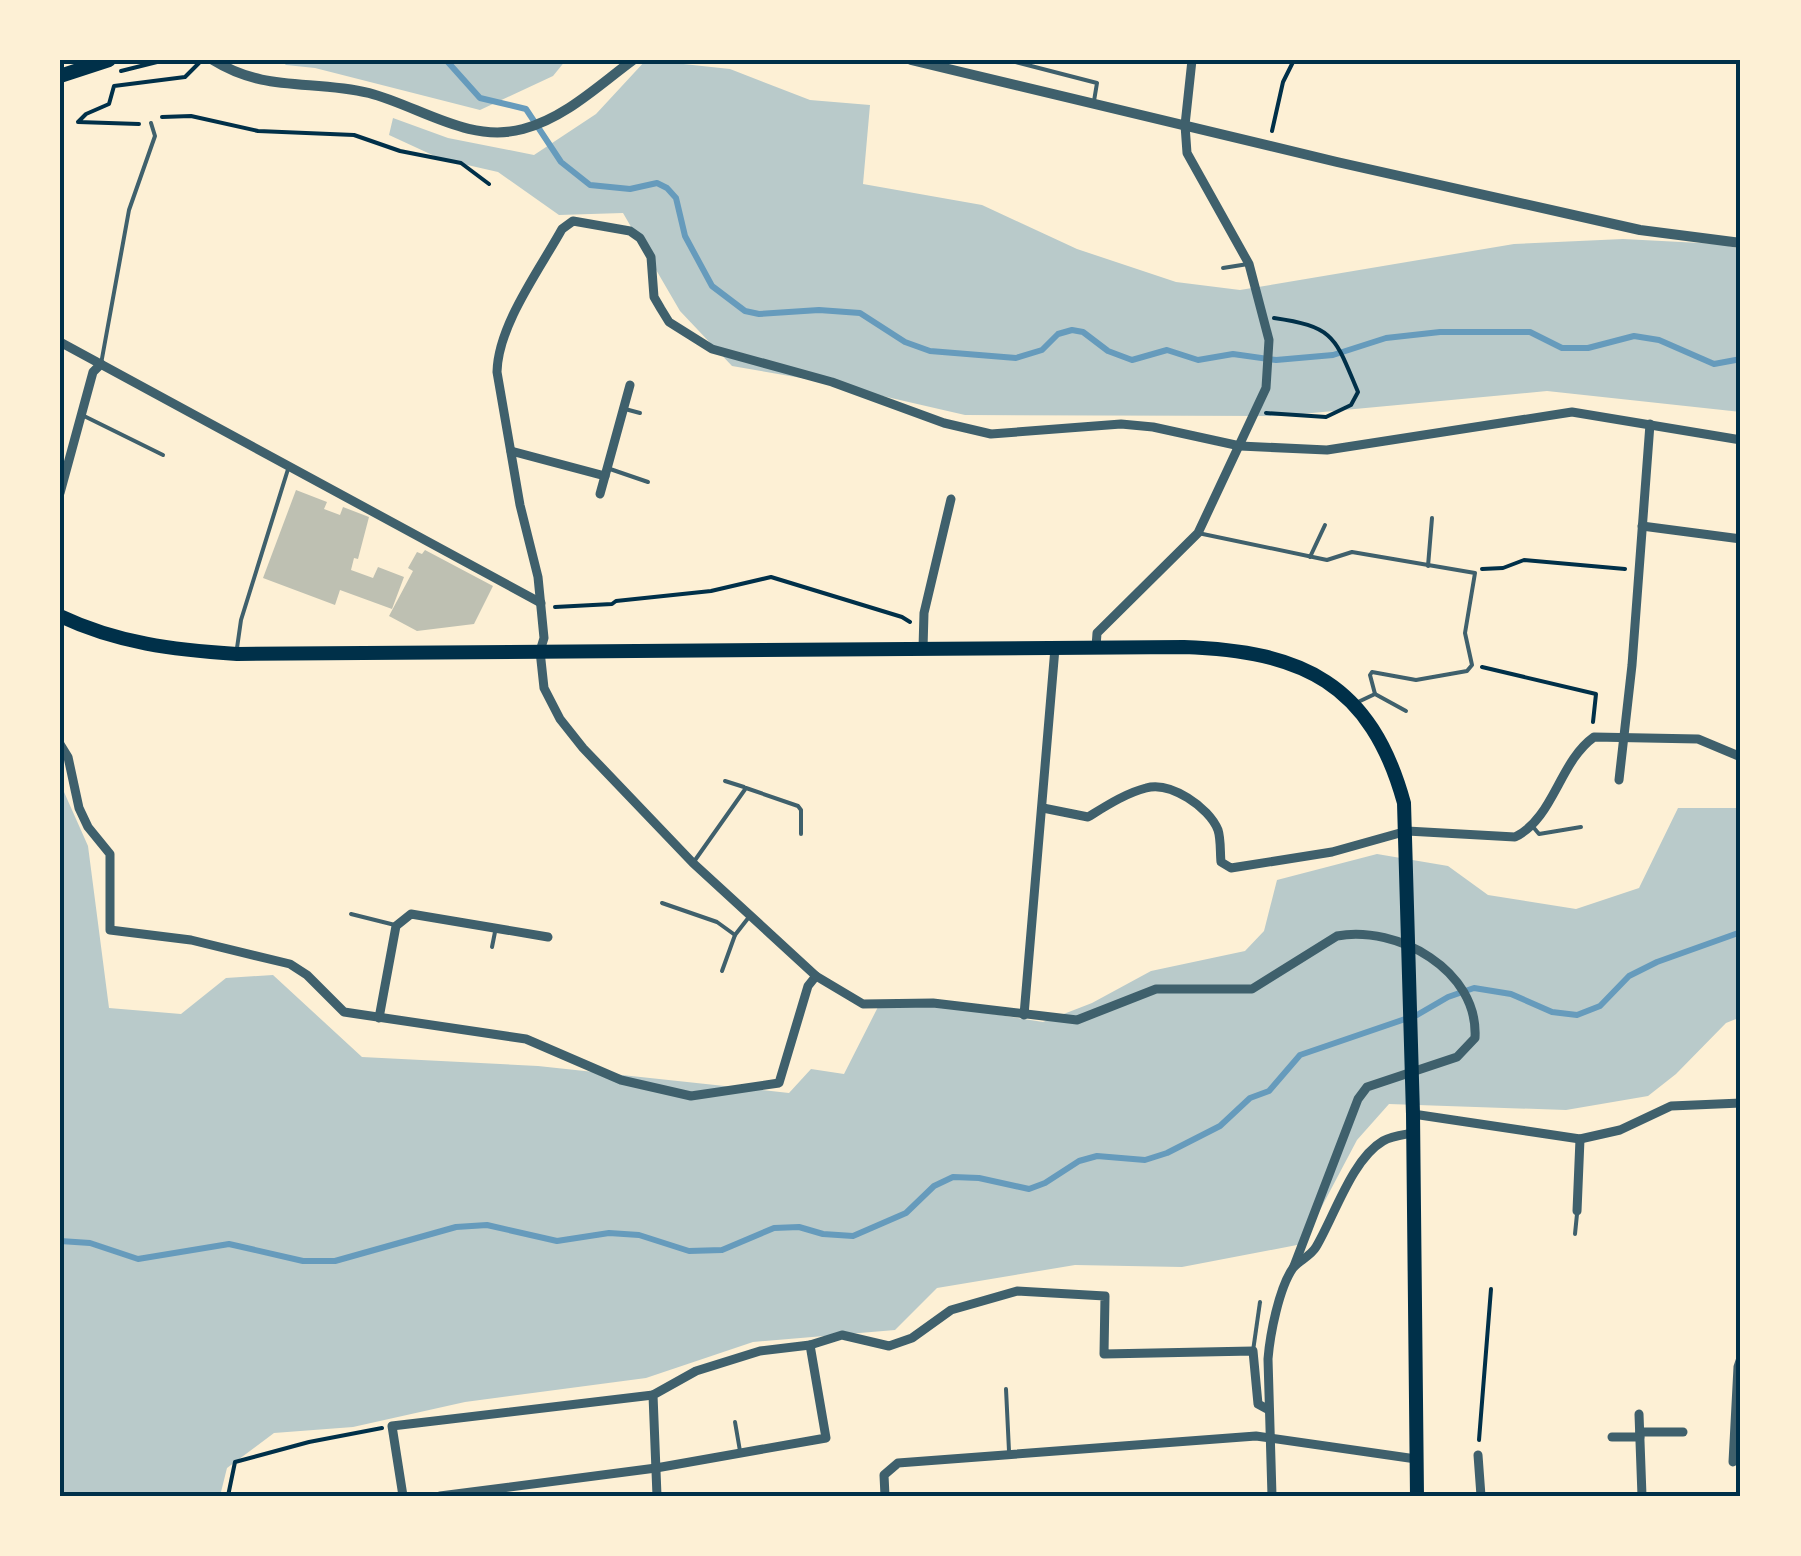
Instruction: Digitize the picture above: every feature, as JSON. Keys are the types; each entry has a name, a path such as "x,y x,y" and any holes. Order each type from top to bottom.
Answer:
{"highway":[{"path":"60,76 109,60"},
{"path":"60,616 109,636 154,647 237,654 1226,648 1267,655 1318,676 1354,704 1377,736 1395,771 1406,830 1414,1114 1417,1496"}],"street":[{"path":"213,60 259,82 370,93 486,132 522,130 563,112 632,60"},
{"path":"911,60 1640,230 1741,243"},
{"path":"1096,647 1098,633 1198,533 1258,409 1270,364 1265,320 1249,264 1187,153 1185,125 1192,60"},
{"path":"1272,1496 1270,1337 1294,1266 1358,1100 1368,1087 1458,1057 1475,1038 1476,1024 1453,977 1436,960 1415,949 1353,933 1337,936 1252,988 1156,990 1077,1020 932,1004 863,1004 816,976 748,917 583,748 560,720 544,688 540,651 544,638 542,606 510,451 497,357 507,328 562,228 573,221 630,231 640,238 650,257 654,297 661,310 683,332 712,349 832,382 944,423 991,434 1121,424 1240,446 1326,450 1572,412 1741,440"},
{"path":"60,342 542,606"},
{"path":"60,493 93,372 101,364"},
{"path":"600,494 630,385"},
{"path":"1619,780 1650,424"},
{"path":"510,451 606,472"},
{"path":"923,648 924,613 951,498"},
{"path":"1642,526 1741,539"},
{"path":"1024,1014 1056,648"},
{"path":"1043,808 1088,817 1119,799 1159,786 1204,812 1218,829 1220,862 1231,868 1332,852 1406,830 1515,837 1531,826 1568,764 1582,745 1594,737 1698,739 1741,757"},
{"path":"60,744 68,757 79,808 88,827 110,854 110,930 191,940 290,964 308,975 344,1012 526,1040 621,1080 691,1096 780,1083 808,986 816,976"},
{"path":"378,1018 396,926 411,914 548,937"},
{"path":"1414,1114 1580,1140 1620,1130 1671,1106 1741,1103"},
{"path":"1294,1266 1316,1249 1330,1217 1369,1154 1379,1143 1413,1132"},
{"path":"1578,1211 1580,1140"},
{"path":"404,1496 392,1426 653,1395 696,1371 760,1351 810,1345 842,1335 889,1346 912,1338 951,1310 1017,1291 1105,1296 1104,1354 1253,1351 1258,1404 1269,1410"},
{"path":"440,1496 656,1468 826,1438 810,1345"},
{"path":"1733,1462 1741,1358"},
{"path":"653,1395 657,1496"},
{"path":"1640,1414 1642,1496"},
{"path":"1612,1437 1683,1432"},
{"path":"885,1496 884,1475 898,1462 1256,1436 1416,1460"},
{"path":"1478,1455 1481,1496"}],"lane":[{"path":"1008,60 1097,84 1094,103"},
{"path":"101,364 129,210 155,136 151,123"},
{"path":"1223,268 1249,264"},
{"path":"624,408 640,413"},
{"path":"82,414 163,455"},
{"path":"237,654 241,620 289,466"},
{"path":"606,472 648,482"},
{"path":"1428,566 1432,518"},
{"path":"1310,557 1324,525"},
{"path":"1198,533 1327,560 1352,552 1474,573 1465,633 1472,664 1467,671 1416,680 1372,672 1375,694"},
{"path":"1354,704 1375,694 1406,711"},
{"path":"725,780 798,806 801,834"},
{"path":"693,863 746,788"},
{"path":"1531,826 1539,834 1581,827"},
{"path":"662,903 718,922 736,935"},
{"path":"351,914 396,926"},
{"path":"722,972 736,935 748,917"},
{"path":"492,947 496,928"},
{"path":"1574,1234 1578,1211"},
{"path":"1253,1351 1260,1302"},
{"path":"1006,1389 1010,1456"},
{"path":"735,1422 740,1453"}],"path":[{"path":"202,60 185,77 114,86 110,104 86,114 78,122 151,123 160,117 191,116 258,131 354,135 400,151 461,163 489,184"},
{"path":"1269,144 1288,68 1294,60"},
{"path":"1258,409 1326,417 1351,405 1358,392 1336,341 1328,332 1306,324 1265,320"},
{"path":"1474,573 1524,560 1640,571"},
{"path":"542,606 612,604 711,591 771,577 902,617 923,628"},
{"path":"1481,666 1596,694 1594,737"},
{"path":"1478,1455 1492,1288"},
{"path":"228,1496 235,1462 392,1426"}],"shaded area":[{"path":"280,60 566,60 553,76 480,110 315,68 286,65"},
{"path":"646,60 730,69 810,100 870,105 863,184 982,205 1077,249 1176,282 1240,290 1514,244 1623,239 1720,244 1741,249 1741,412 1547,391 1280,416 965,415 732,366 680,311 623,213 559,215 498,172 441,159 389,135 393,118 448,138 534,155 596,114"},
{"path":"60,783 88,846 109,1008 181,1014 226,978 273,975 362,1057 538,1066 789,1093 811,1069 844,1074 880,1003 944,1006 1043,1022 1092,1003 1151,971 1245,951 1264,931 1277,880 1377,854 1448,866 1488,895 1576,909 1639,888 1678,808 1741,808 1741,1017 1726,1023 1676,1074 1648,1096 1566,1110 1389,1104 1357,1140 1302,1244 1182,1267 1075,1265 937,1288 895,1330 753,1342 646,1378 465,1402 353,1427 274,1433 227,1468 220,1496 60,1496"}],"building":[{"path":"296,490 327,502 324,509 340,515 343,507 369,517 358,559 354,558 351,570 373,578 378,567 404,577 392,609 340,590 335,605 263,578"},
{"path":"425,550 493,586 474,624 417,631 389,616 413,571 408,568 417,552 422,554"}],"waterway":[{"path":"446,60 480,98 526,109 561,162 590,185 630,189 657,183 667,188 676,198 685,236 712,286 745,311 860,313 905,342 930,351 1016,358 1042,350 1058,334 1072,330 1083,332 1108,351 1132,360 1167,350 1198,360 1233,354 1276,360 1333,355 1386,338 1440,332 1530,332 1562,348 1588,348 1634,336 1659,340 1714,364 1741,359"},
{"path":"60,1241 90,1243 138,1259 229,1244 303,1261 335,1261 456,1227 487,1225 557,1241 609,1233 639,1235 689,1251 722,1250 774,1228 799,1227 853,1236 906,1213 934,1186 953,1177 979,1178 1029,1189 1079,1161 1097,1156 1145,1160 1167,1153 1220,1126 1250,1098 1269,1091 1300,1055 1417,1015 1474,988 1511,994 1552,1012 1577,1015 1600,1006 1629,976 1741,932"}]}
